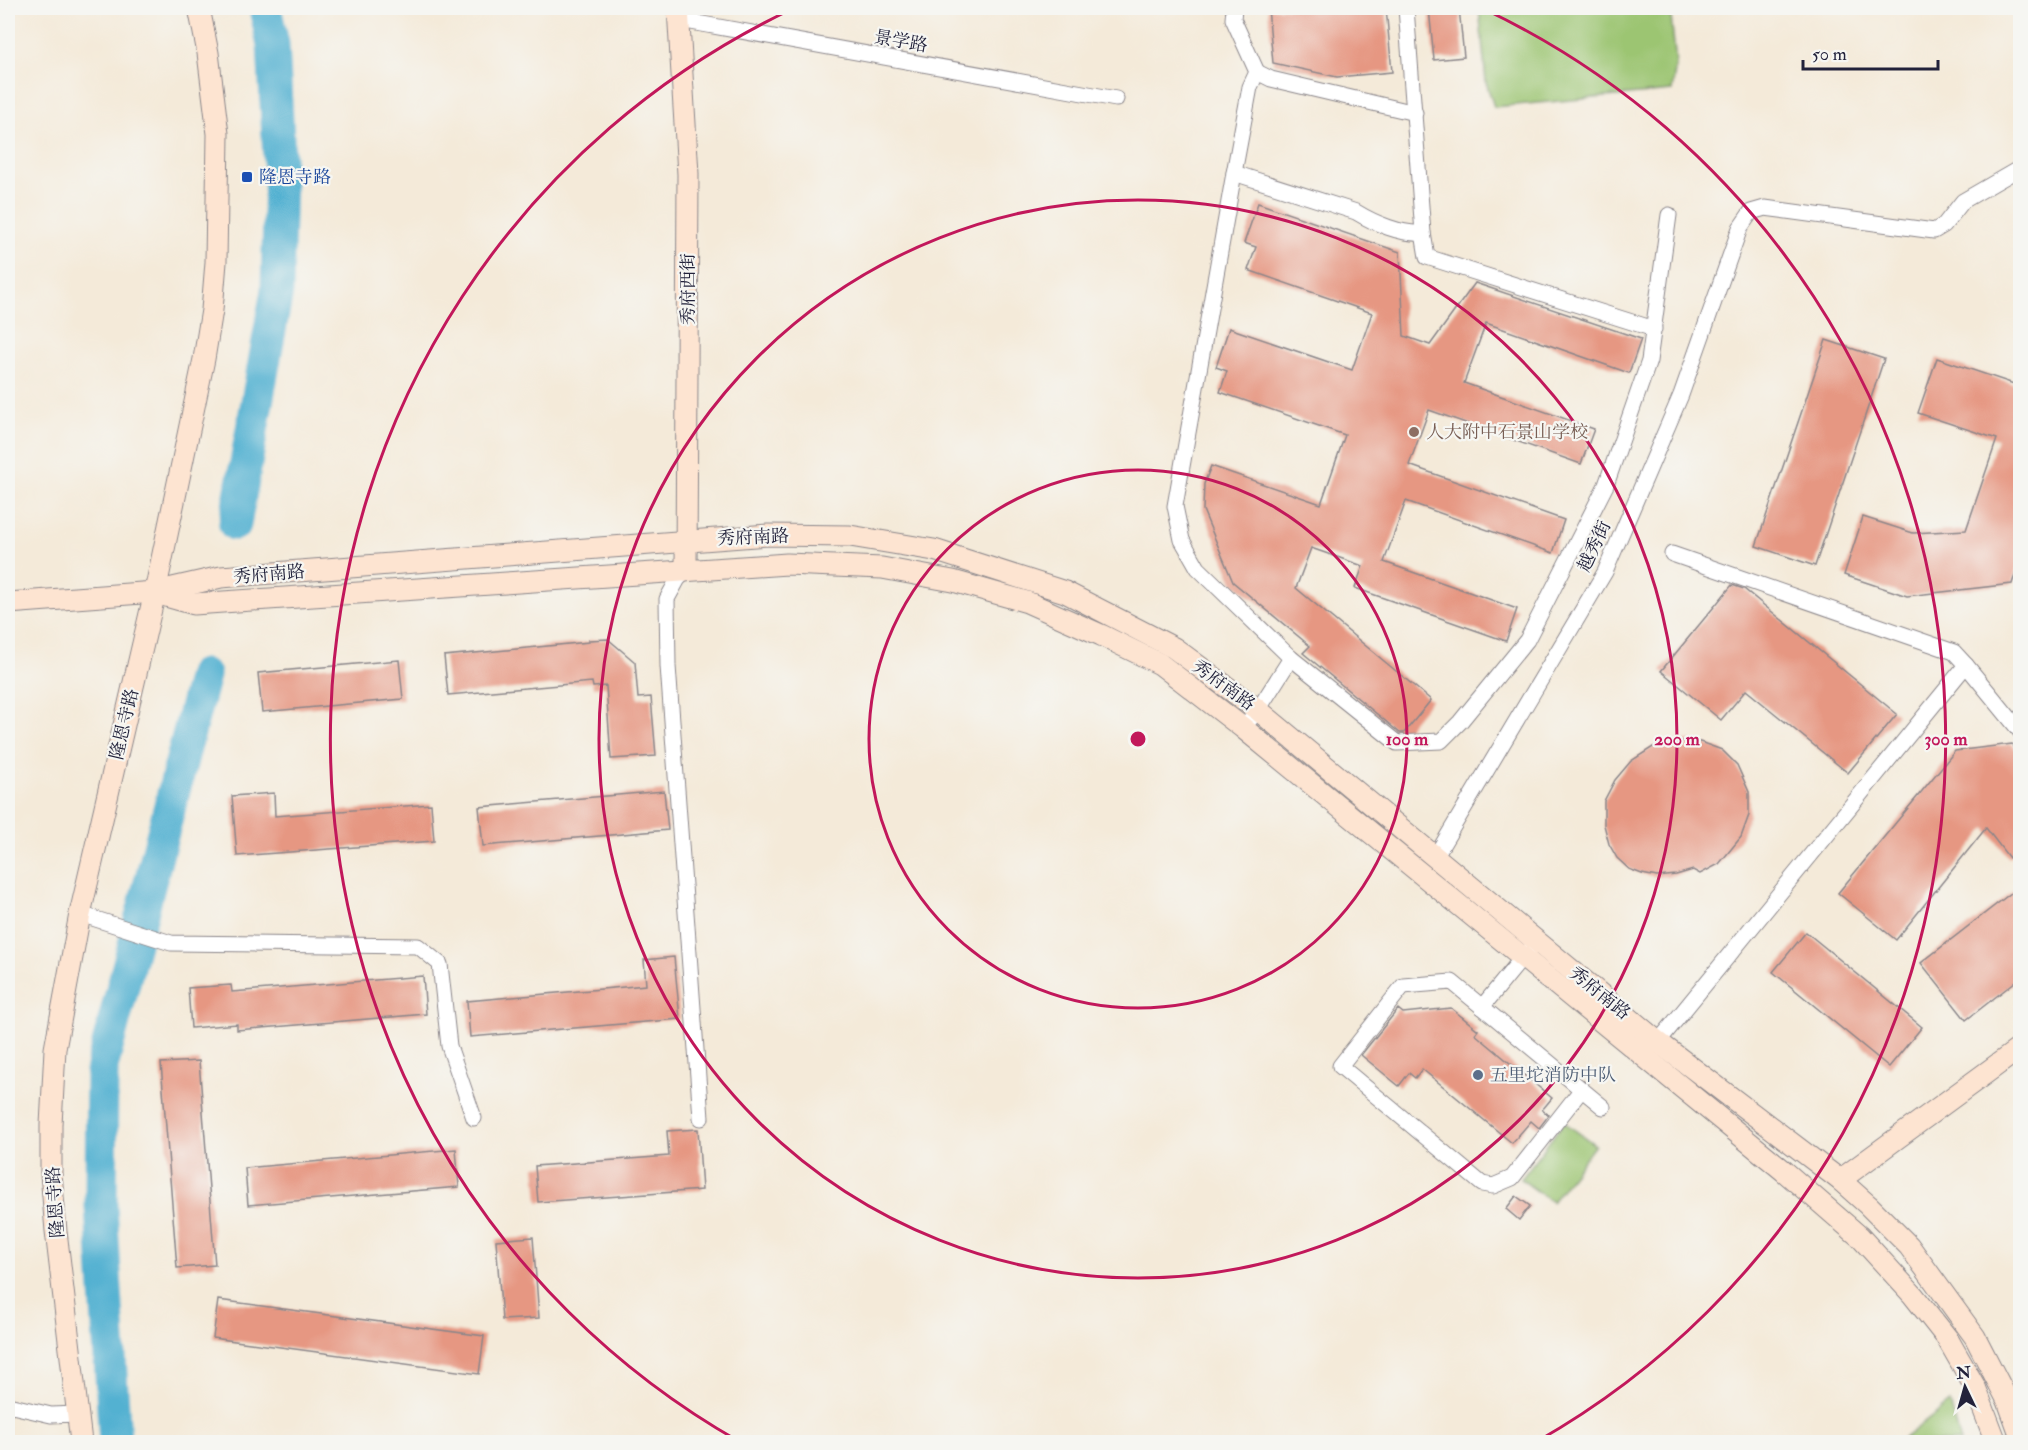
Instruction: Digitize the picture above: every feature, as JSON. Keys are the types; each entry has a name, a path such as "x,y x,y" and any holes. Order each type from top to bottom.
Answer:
{"street":[{"name":"隆恩寺路","path":"81,1443 51,1173 55,1049 88,916 204,359 212,310 216,262 218,134 215,96 199,8"},
{"path":"1234,8 1233,19 1257,72 1271,79 1415,113"},
{"path":"1406,8 1423,233 1427,257 1654,330"},
{"name":"景学路","path":"679,14 1116,99"},
{"name":"秀府西街","path":"679,14 688,174 686,571"},
{"path":"1257,72 1250,87 1175,506 1182,540 1198,568 1291,658 1397,743 1441,741 1460,722 1527,640 1538,619 1606,485 1649,361 1669,215"},
{"name":"越秀街","path":"1435,857 1605,572 1682,395 1740,228 1751,212 1766,208 1934,231 1944,225 1963,201 2020,168"},
{"path":"1234,173 1356,212 1368,220 1413,234 1423,233"},
{"name":"秀府南路","path":"8,603 155,592 221,577 768,535 850,536 934,550 1065,592 1174,648 1258,710 1658,1042 1840,1180 1909,1246 1975,1336 2008,1401 2020,1434"},
{"path":"1672,554 1954,652 2020,731"},
{"name":"秀府南路","path":"155,592 194,604 787,564 882,568 953,581 1027,602 1101,634 1160,664 1243,728 1784,1171 1860,1237 1913,1295 1947,1338 1975,1387 1996,1443"},
{"path":"686,571 678,579 667,599 668,666 701,1118"},
{"path":"1243,728 1258,710 1291,658"},
{"path":"1658,1042 1966,665"},
{"path":"88,916 171,943 418,946 440,964 449,1046 474,1118"},
{"path":"1482,1007 1536,941"},
{"path":"1582,1089 1512,1178 1493,1186 1482,1184 1340,1066 1403,986 1452,982 1582,1089 1603,1107"},
{"path":"1840,1180 2020,1048"},
{"path":"8,1405 51,1415 77,1414"}],"green space":[{"path":"1479,8 1670,8 1676,63 1672,91 1494,107 1486,82"},
{"path":"1564,1122 1595,1145 1552,1202 1521,1179"},
{"path":"1950,1403 1961,1442 1899,1442"}],"building":[{"path":"1268,8 1386,8 1392,72 1337,77 1273,63"},
{"path":"1429,8 1459,8 1464,57 1434,60"},
{"path":"1258,203 1400,252 1404,336 1430,345 1475,283 1641,339 1629,373 1486,323 1464,383 1594,429 1581,464 1429,410 1409,465 1564,520 1553,553 1406,501 1384,562 1517,609 1506,641 1355,588 1363,566 1311,548 1296,588 1431,700 1404,733 1400,733 1303,653 1310,646 1233,582 1203,510 1204,484 1211,466 1321,504 1345,435 1220,392 1227,371 1216,367 1229,328 1352,370 1372,313 1248,270 1256,247 1244,243"},
{"path":"1826,340 1884,359 1815,566 1756,546"},
{"path":"1937,358 2020,386 2020,559 2012,584 1907,596 1844,575 1863,517 1913,533 1966,530 1997,439 1918,413"},
{"path":"1732,585 1744,589 1897,714 1848,773 1746,690 1721,720 1661,671"},
{"path":"608,639 635,662 638,698 651,697 656,756 611,759 606,686 593,687 592,682 448,695 444,656"},
{"path":"399,660 403,699 262,712 258,673"},
{"path":"1679,741 1700,742 1722,750 1737,765 1749,792 1749,815 1741,837 1719,864 1700,874 1693,870 1657,877 1642,874 1629,869 1617,858 1609,844 1604,825 1604,801 1615,780 1631,761 1653,747"},
{"path":"2012,744 2020,755 2020,848 2009,858 1986,828 1896,940 1838,893 1955,751"},
{"path":"664,791 668,830 483,846 479,807"},
{"path":"274,793 275,816 431,804 434,841 237,856 232,796"},
{"path":"2020,886 2020,978 1966,1020 1921,963"},
{"path":"1806,932 1922,1027 1889,1067 1773,972"},
{"path":"674,957 680,1019 470,1037 467,1001 646,985 644,960"},
{"path":"423,976 426,1014 237,1030 237,1024 191,1028 188,988 231,985 232,992"},
{"name":"五里坨消防中队","path":"1451,1008 1478,1030 1475,1034 1552,1098 1542,1110 1549,1115 1539,1128 1531,1121 1512,1143 1422,1069 1415,1078 1409,1073 1399,1086 1361,1055 1398,1009 1403,1013"},
{"path":"199,1061 215,1265 177,1268 161,1063"},
{"path":"698,1129 702,1190 538,1202 535,1166 669,1156 667,1131"},
{"path":"456,1149 459,1187 248,1205 245,1168"},
{"path":"1516,1196 1530,1206 1519,1220 1506,1209"},
{"path":"533,1237 539,1318 502,1320 496,1240"},
{"path":"218,1300 484,1336 479,1374 213,1338"}],"waterway":[{"path":"235,524 277,291 280,177 273,44 265,8"},
{"path":"115,1442 101,1206 102,1067 204,675"}],"place":[{"name":"隆恩寺路","path":"247,177"},
{"name":"人大附中石景山学校","path":"1414,432"},
{"name":"五里坨消防中队","path":"1478,1075"}]}
